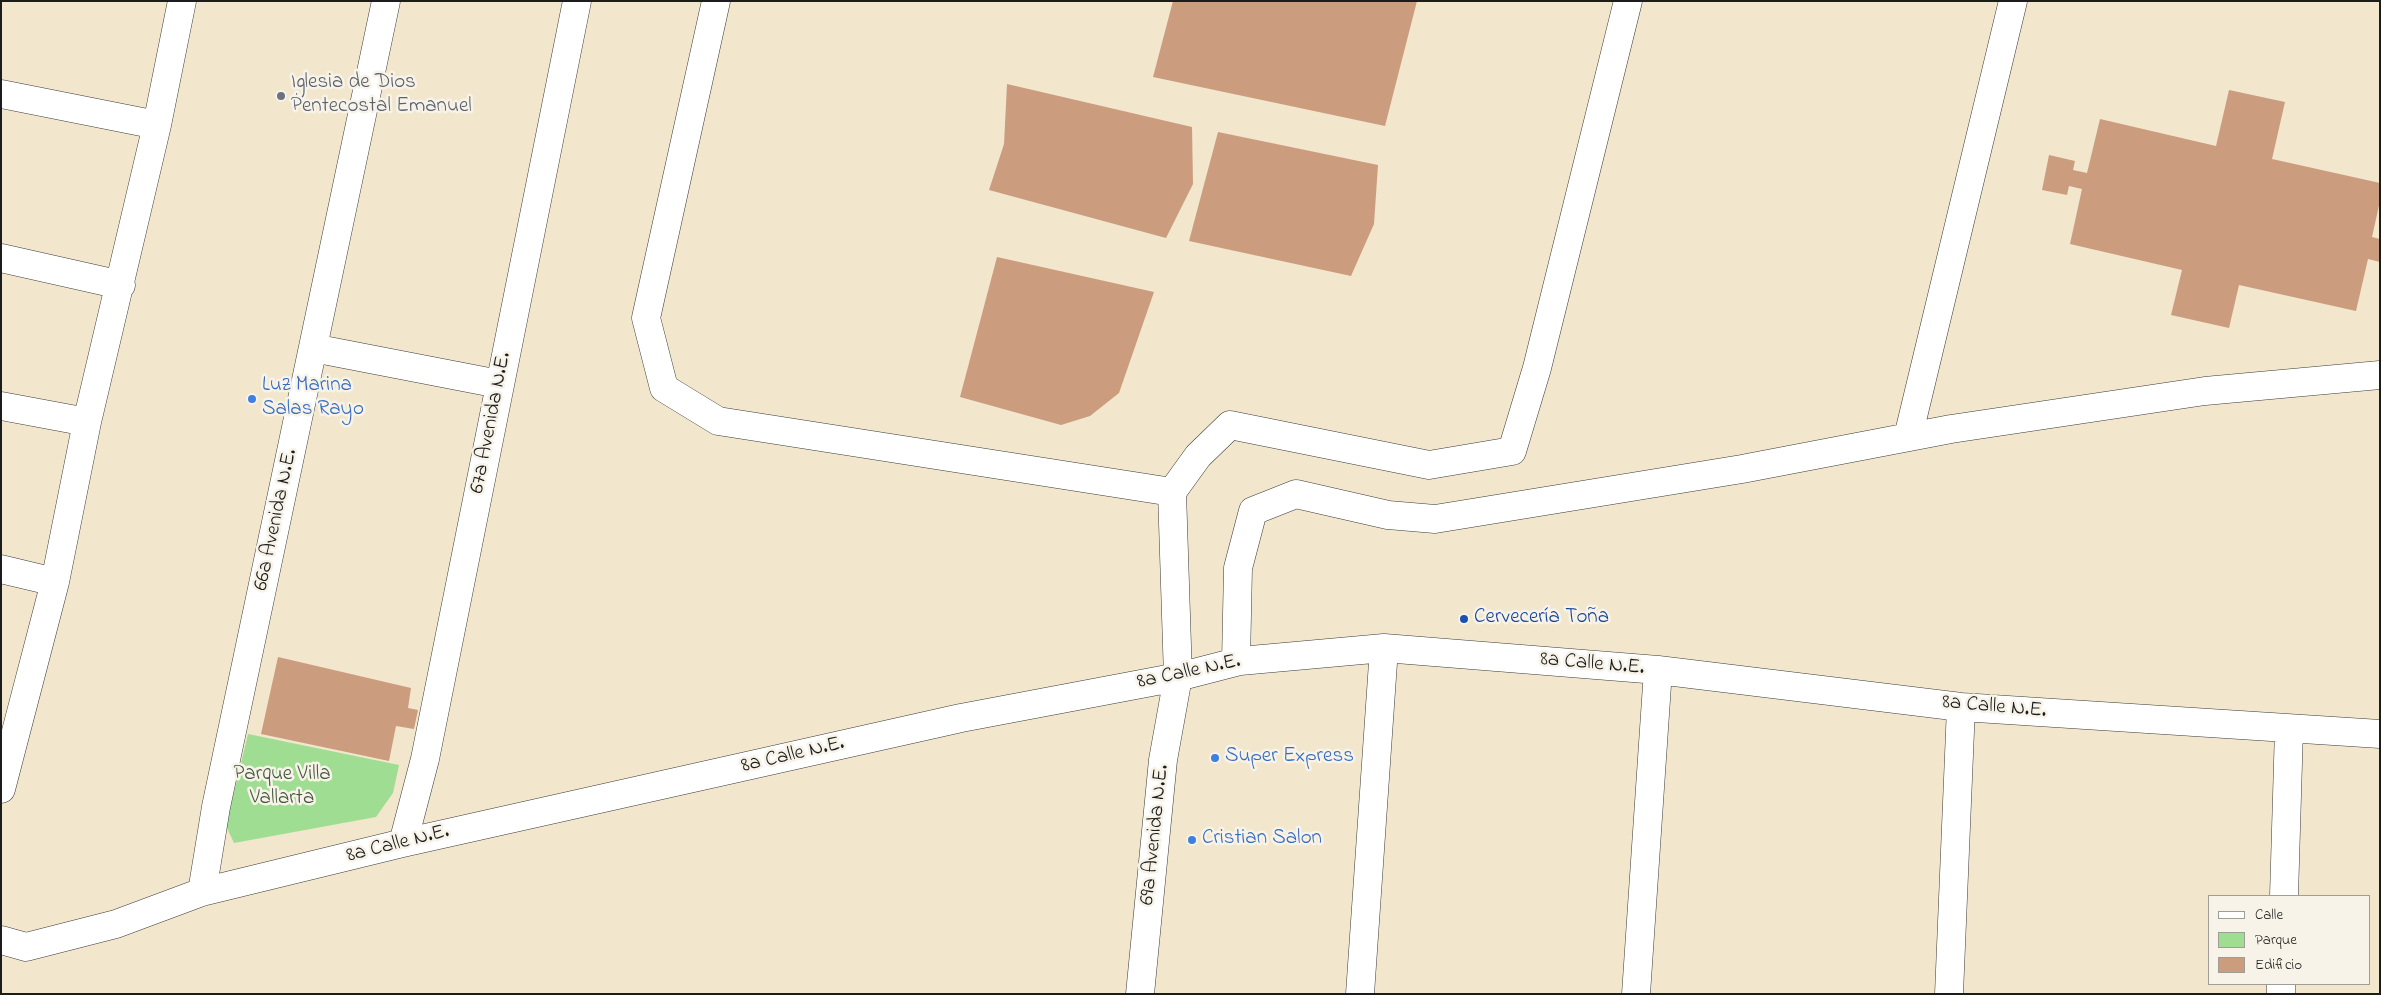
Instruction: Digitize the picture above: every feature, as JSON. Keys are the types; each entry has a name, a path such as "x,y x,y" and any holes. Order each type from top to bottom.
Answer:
{"street":[{"path":"1,789 9,731 55,582 87,422 157,124 182,1"},
{"name":"66a Avenida N.E.","path":"202,892 218,797 386,1"},
{"name":"67a Avenida N.E.","path":"403,843 425,759 577,1"},
{"path":"716,1 646,318 664,388 718,421 1172,492 1198,456 1230,425 1429,465 1512,451 1538,368 1628,1"},
{"path":"1908,437 2013,1"},
{"path":"1,94 157,124"},
{"path":"1,258 120,285"},
{"path":"314,348 499,384"},
{"path":"1236,661 1238,568 1253,511 1296,494 1388,515 1435,519 1742,469 1950,429 2205,391 2380,375"},
{"path":"1,406 87,422"},
{"name":"69a Avenida N.E.","path":"1140,994 1163,760 1178,676 1172,492"},
{"path":"1,569 55,582"},
{"path":"1360,994 1384,648"},
{"name":"8a Calle N.E.","path":"14,944 116,924 202,892 403,843 961,718 1178,676 1236,661 1384,648 1658,670 1962,707 2380,734"},
{"path":"1636,994 1658,670"},
{"path":"1949,994 1962,707"},
{"path":"2284,895 2289,729"}],"green space":[{"name":"Parque Villa Vallarta","path":"248,734 399,765 393,793 376,817 234,843 226,826"}],"building":[{"path":"1173,1 1417,1 1385,126 1153,77"},
{"path":"1007,84 1192,127 1193,184 1166,238 989,190 1004,144"},
{"path":"2229,90 2285,102 2272,159 2380,183 2380,201 2372,237 2380,239 2380,262 2368,259 2356,311 2239,285 2229,328 2171,315 2182,270 2070,244 2082,189 2069,186 2067,195 2042,190 2049,155 2075,161 2073,170 2087,173 2100,119 2216,146"},
{"path":"1218,132 1378,165 1374,224 1351,276 1189,241"},
{"path":"997,257 1154,292 1119,393 1090,416 1061,425 960,397"},
{"path":"278,657 411,688 408,708 418,710 414,729 396,726 389,761 261,734"}],"place":[{"name":"Iglesia de Dios Pentecostal Emanuel","path":"281,96"},
{"name":"Luz Marina Salas Rayo","path":"252,399"},
{"name":"Cervecería Toña","path":"1464,619"},
{"name":"Super Express","path":"1215,758"},
{"name":"Cristian Salon","path":"1192,840"}]}
